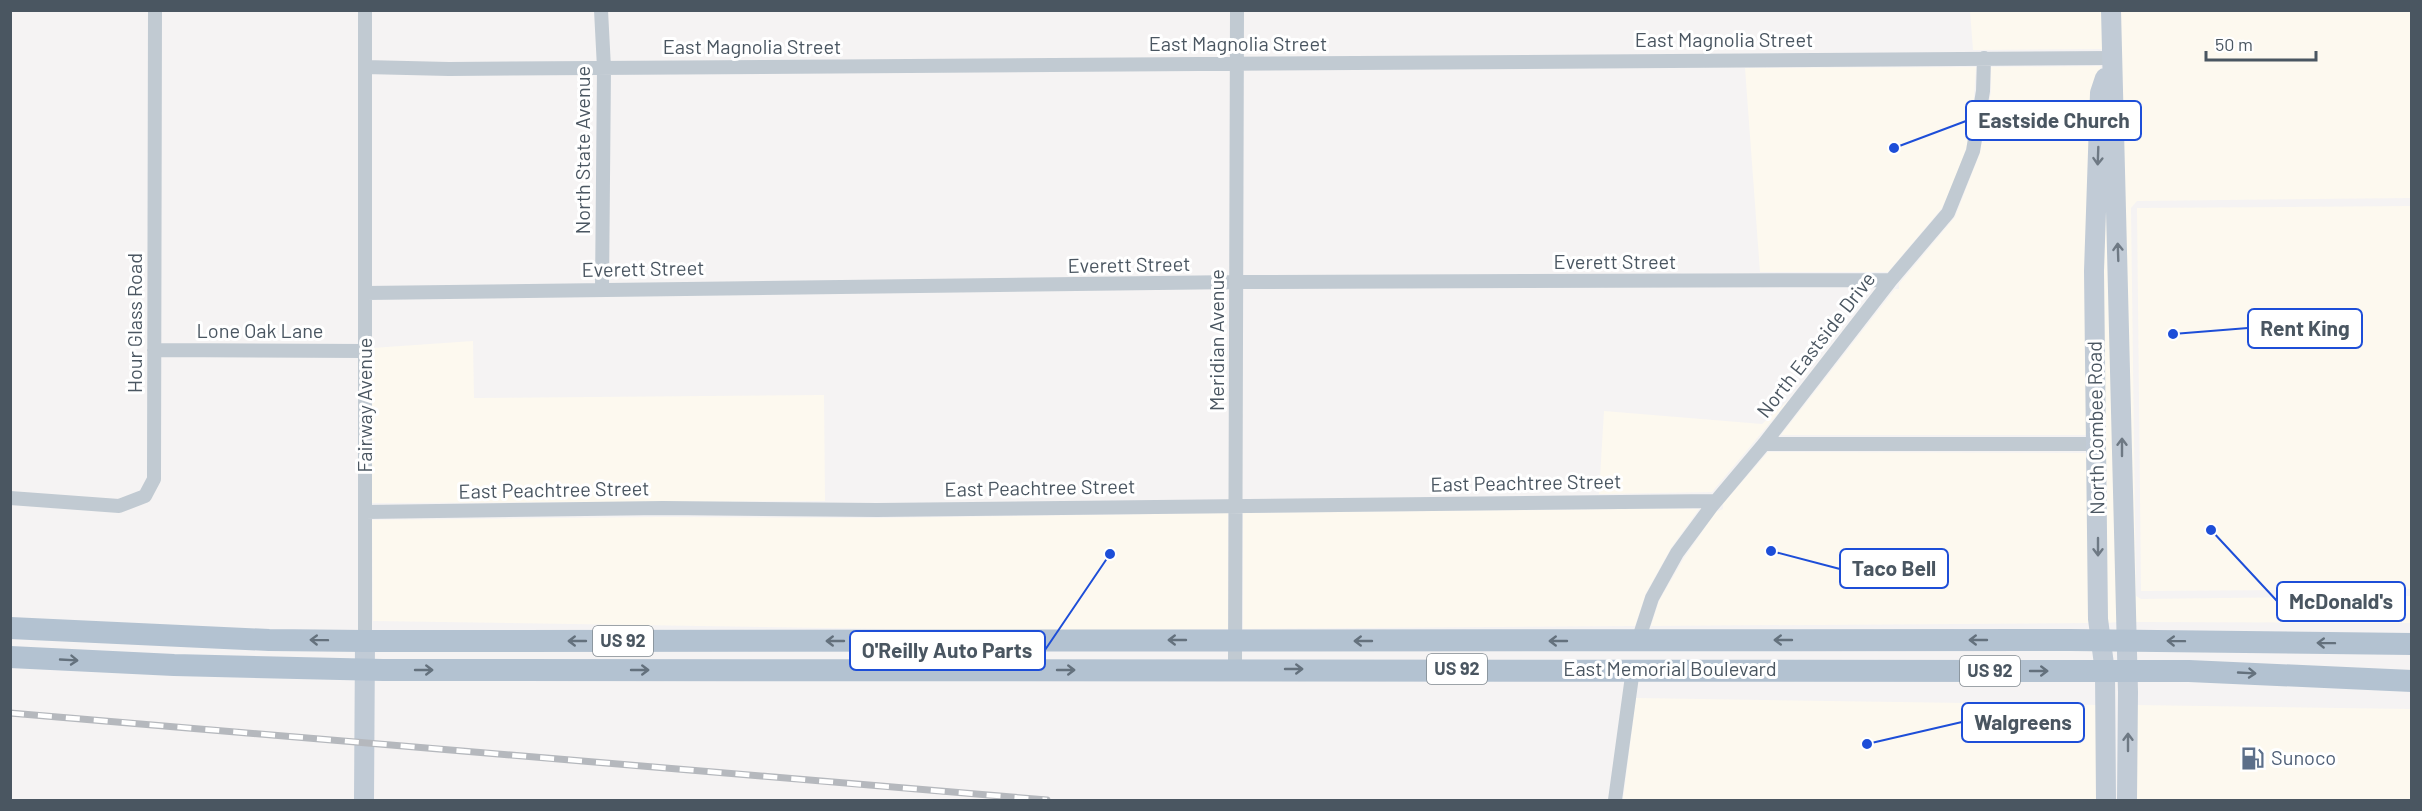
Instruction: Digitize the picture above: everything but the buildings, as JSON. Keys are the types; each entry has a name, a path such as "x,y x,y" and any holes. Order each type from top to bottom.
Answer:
{"main road":[{"name":"North Combee Road","path":"2106,801 2116,672 2126,640 2111,10"},
{"name":"North Combee Road","path":"2112,58 2100,93 2099,104 2094,271 2098,619 2100,640 2116,672 2127,801"},
{"name":"US 92","path":"10,628 270,640 800,642 1235,640"},
{"name":"Fairway Avenue","path":"364,801 365,640"},
{"name":"East Memorial Boulevard","path":"1235,640 2100,640"},
{"path":"1467,669 1610,654 1626,650 1638,640"},
{"name":"US 92","path":"2100,640 2412,644"},
{"path":"800,642 800,670"},
{"name":"US 92","path":"10,657 174,665 366,670 1235,669"},
{"name":"East Memorial Boulevard","path":"1235,669 2116,672"},
{"name":"US 92","path":"2116,672 2189,671 2412,681"}],"street":[{"name":"Hour Glass Road","path":"10,498 119,506 145,496 154,479 154,10"},
{"name":"Fairway Avenue","path":"365,10 365,640"},
{"name":"North State Avenue","path":"601,10 604,68 602,289"},
{"name":"Meridian Avenue","path":"1235,669 1237,10"},
{"name":"North Eastside Drive","path":"1638,640 1652,598 1677,553 1891,280 1948,213 1973,151 1980,114 1984,58"},
{"name":"East Magnolia Street","path":"364,67 604,68 1237,62 2112,58"},
{"name":"Everett Street","path":"366,293 1237,282 1891,280"},
{"name":"Lone Oak Lane","path":"154,350 365,351"},
{"path":"1764,444 2097,444"},
{"name":"East Peachtree Street","path":"364,512 651,508 877,510 1236,504 1716,501"},
{"path":"1615,801 1633,669"}],"shaded area":[{"path":"1970,11 2103,11 2104,49 1973,50"},
{"path":"2118,11 2411,11 2411,198 2137,201 2131,208 2136,596 2141,599 2411,596 2411,623 2134,622"},
{"path":"2101,66 2093,91 2090,435 1781,435 1895,289 1899,289 1899,284 1955,217 1980,153 1991,92 1991,67"},
{"path":"1976,67 1973,112 1966,149 1954,182 1942,208 1888,272 1760,272 1745,68"},
{"path":"2106,125 2119,622 2106,623 2101,271"},
{"path":"2411,206 2411,589 2141,591 2137,208"},
{"path":"473,341 474,398 824,395 825,501 372,503 372,348"},
{"path":"1789,400 1712,492 1599,494 1604,411 1762,424"},
{"path":"1768,452 2090,453 2091,623 1651,626 1659,601 1684,558 1716,512 1723,509 1723,504"},
{"path":"1699,509 1671,548 1646,593 1635,626 1243,629 1243,513"},
{"path":"1228,513 1228,629 1019,631 373,621 372,520 663,517 877,518"},
{"path":"1636,698 2098,705 2099,800 1623,800"},
{"path":"2135,705 2411,709 2411,800 2134,800"}],"railway":[{"path":"10,713 1047,800"}],"place":[{"name":"Eastside Church","path":"1894,148"},
{"name":"Rent King","path":"2173,334"},
{"name":"McDonald's","path":"2211,530"},
{"name":"Taco Bell","path":"1771,551"},
{"name":"O'Reilly Auto Parts","path":"1110,554"},
{"name":"Walgreens","path":"1867,744"},
{"name":"Sunoco","path":"2253,758"}]}
